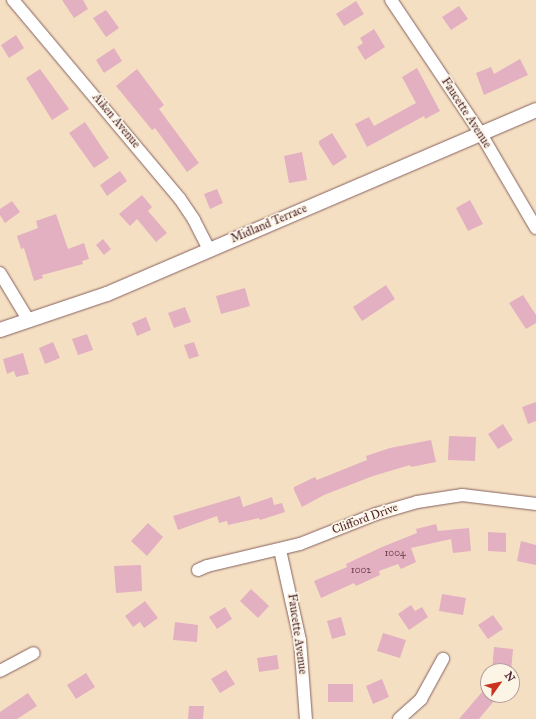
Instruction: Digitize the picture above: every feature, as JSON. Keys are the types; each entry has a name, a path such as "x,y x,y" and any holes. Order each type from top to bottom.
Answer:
{"street":[{"name":"Aiken Avenue","path":"13,0 180,198 194,220 209,250"},
{"name":"Faucette Avenue","path":"391,0 481,134 536,228"},
{"name":"Midland Terrace","path":"0,330 29,322 107,294 536,110"},
{"path":"0,274 29,322"},
{"name":"Clifford Drive","path":"198,570 206,566 280,550 376,514 432,499 473,496 535,501"},
{"name":"Faucette Avenue","path":"280,550 300,640 306,719"},
{"path":"0,671 34,653"},
{"path":"399,719 421,699 443,659"}],"building":[{"path":"62,0 83,0 88,9 74,18"},
{"path":"356,1 364,14 344,26 336,14"},
{"path":"459,6 468,19 451,30 442,17"},
{"path":"106,10 119,28 106,37 93,18"},
{"path":"374,29 385,47 365,60 357,47 363,43 360,38"},
{"path":"16,35 24,48 9,58 1,45"},
{"path":"114,48 122,61 104,73 96,60"},
{"path":"520,59 528,75 484,95 476,73 491,67 494,74"},
{"path":"417,68 440,111 425,119 424,116 367,147 355,124 369,117 374,126 416,103 402,77"},
{"path":"40,69 69,109 52,120 26,78"},
{"path":"137,69 164,105 159,109 199,163 187,172 155,128 152,130 116,86"},
{"path":"85,122 109,158 94,168 69,133"},
{"path":"332,133 347,157 333,166 319,144 319,141"},
{"path":"302,152 307,180 289,183 284,156"},
{"path":"120,171 127,181 107,196 100,185"},
{"path":"217,189 223,203 210,209 204,194"},
{"path":"142,195 152,207 148,211 167,233 156,242 137,219 130,226 119,214"},
{"path":"470,200 483,224 468,231 456,208"},
{"path":"12,201 20,212 5,223 0,215 0,209"},
{"path":"56,214 68,249 84,243 89,259 82,261 83,264 42,275 43,278 34,281 24,248 21,249 17,236 38,228 36,221"},
{"path":"103,239 111,249 104,255 96,245"},
{"path":"386,285 395,299 362,321 353,307"},
{"path":"245,288 250,306 221,314 216,296"},
{"path":"523,295 536,315 536,323 526,329 509,303"},
{"path":"185,307 191,322 174,328 168,313"},
{"path":"146,317 151,330 137,336 132,323"},
{"path":"87,334 93,350 78,355 72,339"},
{"path":"53,342 60,358 45,364 39,348"},
{"path":"194,342 199,356 189,359 184,345"},
{"path":"23,353 29,374 16,377 14,371 7,374 3,359"},
{"path":"536,402 536,421 528,424 522,407"},
{"path":"503,424 513,440 498,449 488,434"},
{"path":"449,436 476,437 475,461 448,460"},
{"path":"431,440 436,462 411,467 410,465 373,476 324,495 302,507 294,490 294,487 315,477 317,480 367,460 366,456 390,448"},
{"path":"240,496 243,507 272,497 274,505 282,503 285,512 260,520 259,518 228,525 227,521 219,523 217,516 178,530 173,516"},
{"path":"148,523 163,537 147,556 131,541"},
{"path":"436,524 438,531 469,528 471,551 453,553 451,539 411,548 416,562 401,569 398,564 379,571 380,575 356,586 354,583 321,598 314,581 347,567 346,564 382,547 417,533 416,529"},
{"path":"488,532 506,533 506,552 488,551"},
{"path":"521,541 536,545 536,565 517,561"},
{"path":"141,565 142,591 116,593 114,566"},
{"path":"251,589 269,606 258,618 240,601"},
{"path":"442,594 466,598 463,615 439,611"},
{"path":"145,601 158,618 144,628 140,622 133,627 125,616"},
{"path":"411,605 415,611 422,607 428,617 409,630 398,614"},
{"path":"225,607 232,619 217,629 209,617"},
{"path":"493,615 503,629 488,639 478,625"},
{"path":"341,617 346,635 332,639 327,621"},
{"path":"175,622 198,625 197,642 173,640"},
{"path":"383,633 406,640 400,658 377,651"},
{"path":"494,647 513,649 512,663 493,663"},
{"path":"277,655 279,669 259,672 257,658"},
{"path":"226,670 235,684 220,693 211,679"},
{"path":"86,673 95,687 76,699 67,685"},
{"path":"382,679 389,697 373,704 366,686"},
{"path":"328,684 353,684 353,702 328,702"},
{"path":"28,693 37,706 17,719 0,719 0,712"},
{"path":"480,694 480,703 492,703 479,719 459,719"},
{"path":"189,706 204,706 203,719 188,719"}]}
